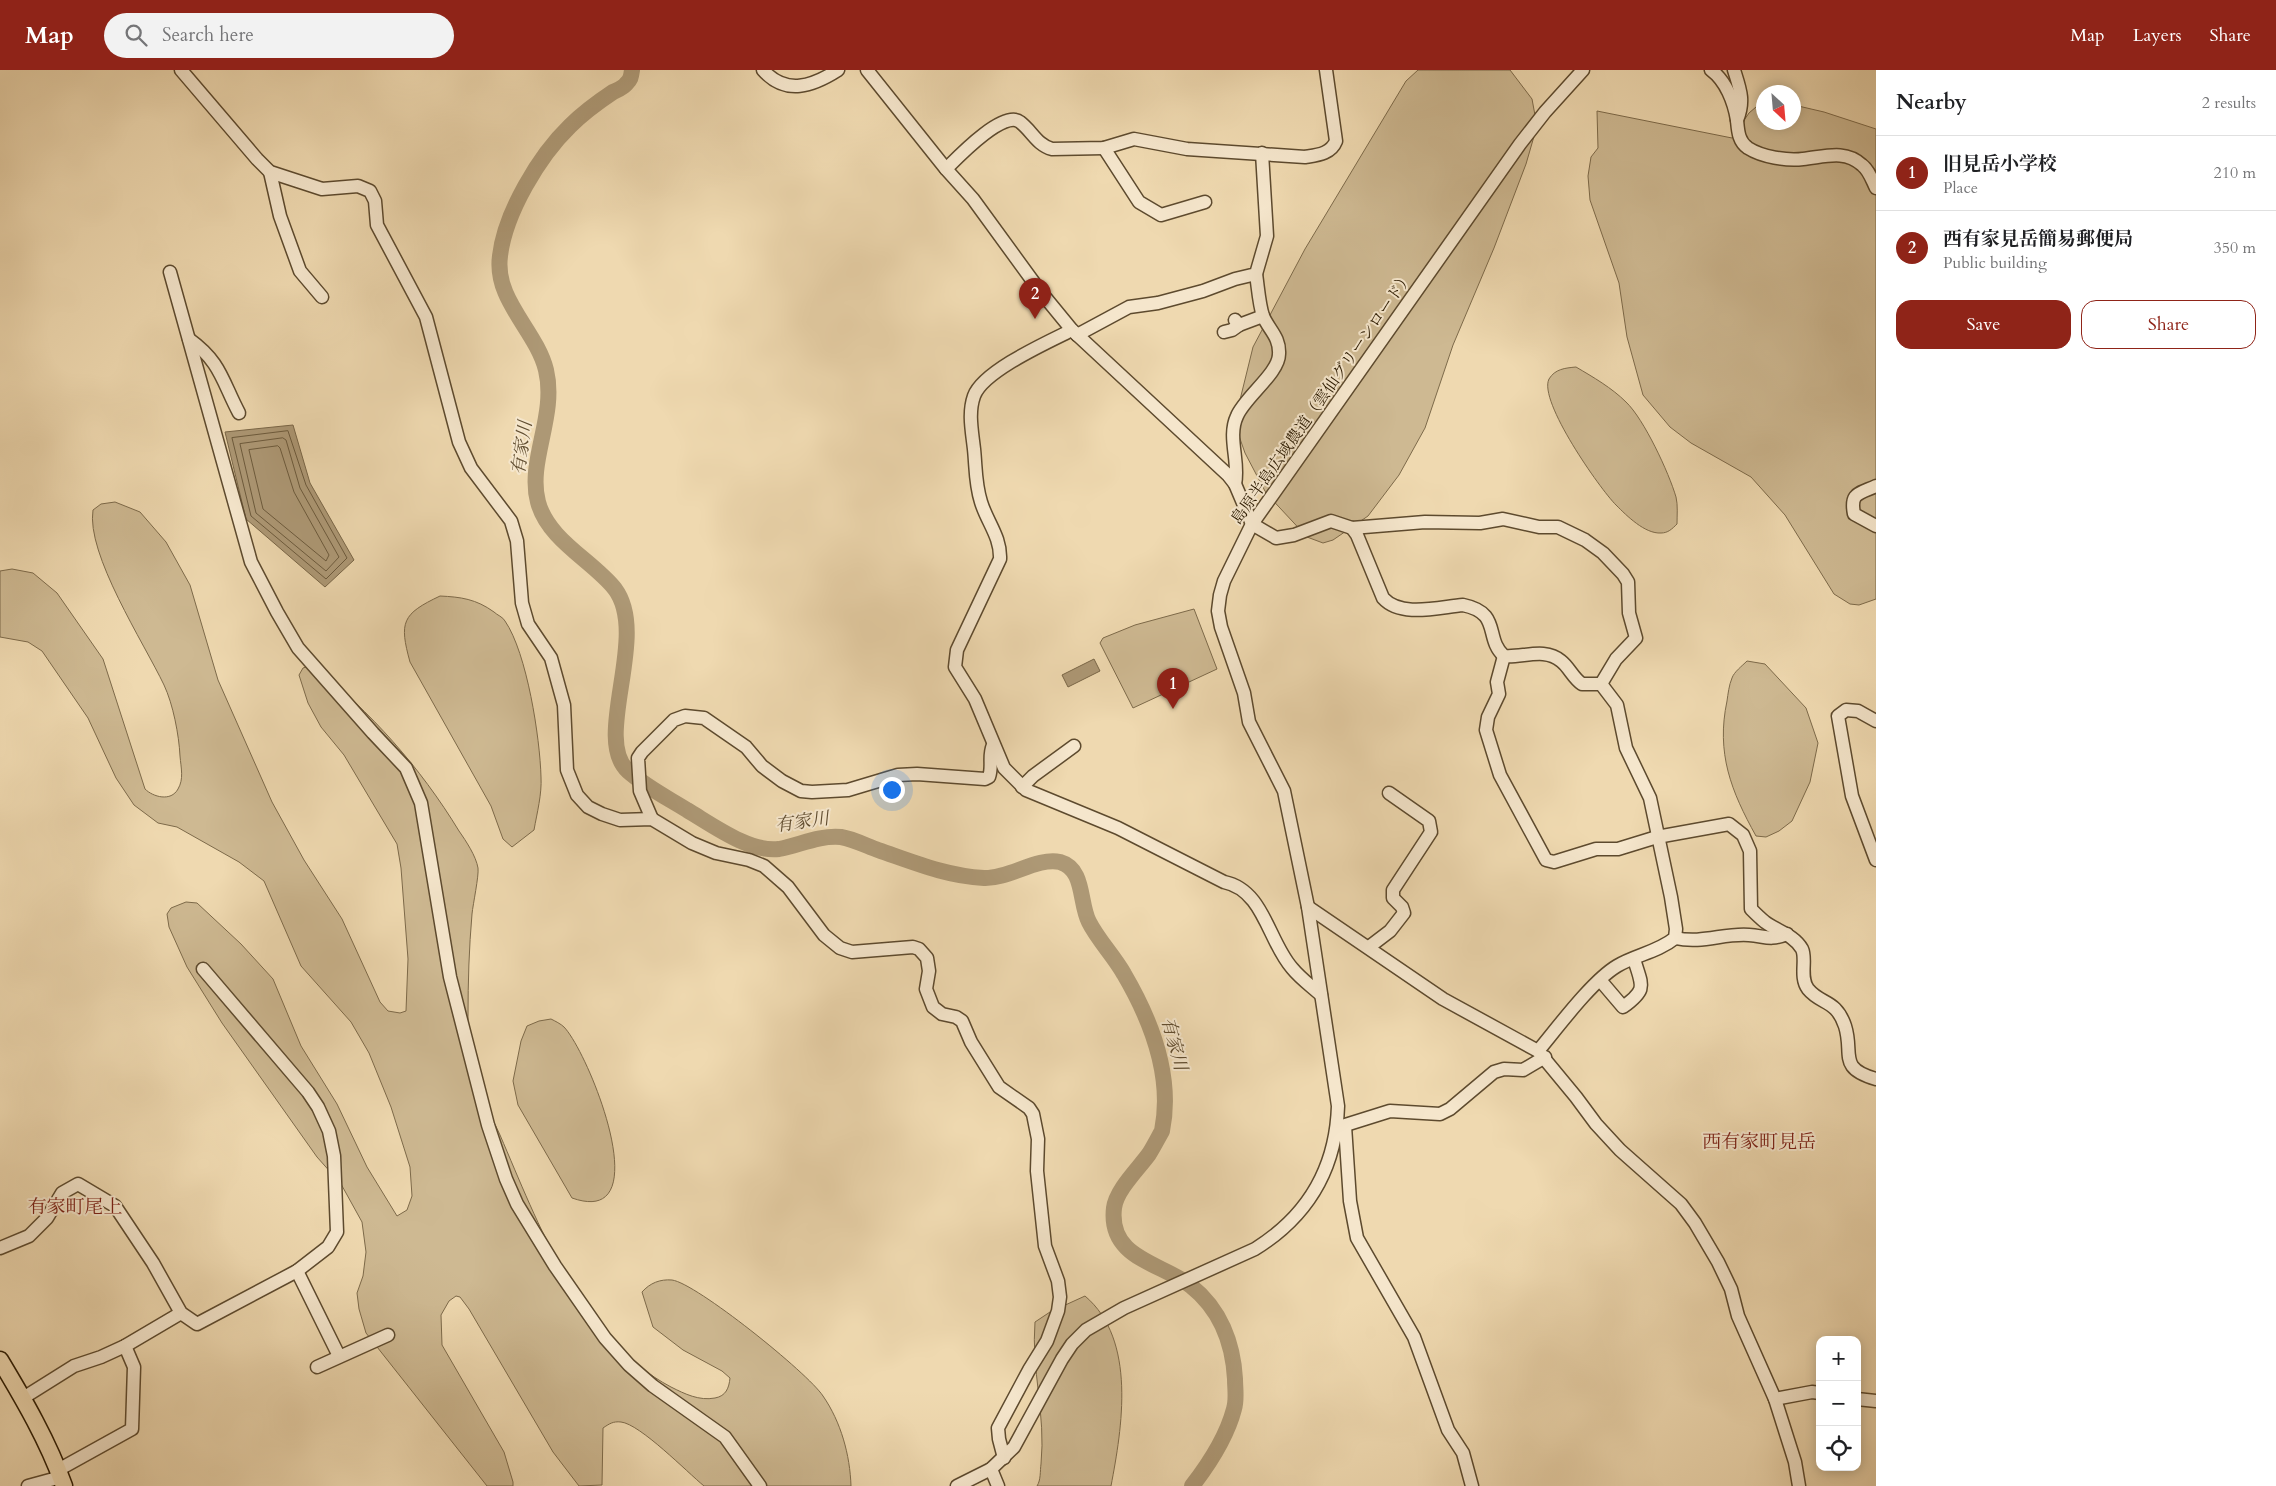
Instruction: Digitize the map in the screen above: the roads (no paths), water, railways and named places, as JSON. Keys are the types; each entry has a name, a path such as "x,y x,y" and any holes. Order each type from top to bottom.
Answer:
{"main road":[{"path":"0,1360 23,1398 61,1478"}],"street":[{"path":"182,70 270,172 322,189 358,186 370,191 375,201 377,225 426,317 458,442 472,468 511,520 518,542 522,604 528,624 551,658 564,705 567,770 577,795 588,807 602,814 620,820 652,819 692,843 716,853 749,860 764,866 788,887 824,935 840,948 852,952 912,947 924,952 929,966 926,989 933,1007 942,1014 956,1017 962,1021 980,1059 999,1087 1028,1108 1033,1114 1038,1139 1037,1171 1045,1246 1058,1281 1060,1298 1058,1311 1047,1341 998,1428 998,1439 1004,1458"},
{"path":"763,70 776,80 799,88 838,70"},
{"path":"866,70 946,169 974,199 1074,333 1228,476 1234,484 1252,524 1276,538 1294,535 1331,521 1352,528 1425,522 1480,523 1503,519 1539,527 1558,527 1585,540 1603,553 1624,574 1628,582 1629,613 1636,634 1634,642 1616,659 1602,684"},
{"path":"946,169 978,140 1005,120 1012,118 1019,121 1045,147 1052,149 1104,148 1134,139 1187,150 1305,157 1317,155 1331,150 1335,146 1336,141 1326,70"},
{"name":"島原半島広域農道（雲仙グリーンロード）","path":"957,1486 991,1469 1004,1458 1023,1434 1062,1358 1072,1344 1086,1330 1124,1308 1255,1249 1274,1237 1307,1204 1326,1170 1341,1126 1337,1087 1308,907 1284,791 1249,722 1244,693 1221,627 1218,611 1220,595 1224,581 1252,524 1520,144 1544,112 1583,70"},
{"path":"1711,70 1719,76 1725,85 1737,120 1740,139 1746,147 1758,153 1790,159 1839,154 1862,164 1869,173 1876,188"},
{"path":"1734,70 1742,99 1742,108 1737,120"},
{"path":"1104,148 1139,202 1161,215 1205,202"},
{"path":"1234,484 1236,466 1233,435 1236,417 1247,399 1275,366 1279,357 1279,347 1275,333 1263,316 1256,274 1267,236 1262,153"},
{"path":"270,172 280,216 300,271 322,297"},
{"path":"170,272 243,538 260,579 298,648 406,768 422,803 453,986 488,1125 506,1179 518,1204 555,1266 604,1338 629,1365 653,1386 725,1437 760,1486"},
{"path":"1256,274 1158,303 1129,307 1032,350 991,376 978,387 970,415 975,456 975,483 982,505 1000,543 1000,559 955,658 956,667 974,699 1004,768 1022,787 1118,828 1224,882 1240,886 1256,905 1291,968 1321,995"},
{"path":"1224,332 1232,330 1237,322 1263,316"},
{"path":"189,339 206,352 216,364 238,413"},
{"path":"1876,486 1855,495 1852,502 1854,514 1876,526"},
{"path":"1352,528 1358,535 1383,598 1389,604 1405,609 1470,607 1488,619 1496,645 1504,656 1542,654 1552,656 1561,661 1582,684 1602,684"},
{"path":"1504,656 1497,682 1499,694 1488,717 1486,730 1500,775 1546,860 1554,862 1596,849 1618,849 1657,837 1729,824 1743,835 1750,851 1751,909 1766,922 1787,934 1803,950 1802,967 1804,982 1809,990 1836,1008 1845,1027 1848,1056 1853,1068 1863,1075 1876,1079"},
{"path":"1472,1486 1463,1453 1448,1430 1414,1338 1357,1238 1350,1201 1341,1126 1390,1112 1440,1114 1455,1106 1494,1072 1504,1069 1523,1070 1541,1054 1600,980 1617,966 1667,945 1675,938 1676,929 1671,897 1650,798 1626,748 1617,705 1602,684"},
{"path":"1876,721 1858,711 1846,710 1838,716 1852,796 1876,860"},
{"path":"652,819 638,783 638,758 674,720 694,715 704,718 746,747 762,766 782,781 800,791 848,790 898,775 985,779 991,773 990,752 993,745"},
{"path":"1022,787 1033,776 1074,746"},
{"path":"1369,948 1390,931 1404,913 1402,907 1393,898 1393,890 1431,832 1429,822 1389,793"},
{"path":"1308,907 1443,999 1541,1054 1596,1124 1620,1150 1681,1204 1695,1223 1723,1271 1731,1289 1738,1316 1774,1399 1795,1462 1799,1486"},
{"path":"1675,938 1692,942 1748,935 1775,939 1787,934"},
{"path":"1600,980 1623,1006 1638,995 1642,986 1634,959"},
{"path":"0,1248 28,1236 47,1218 62,1193 78,1184 115,1206 154,1263 181,1314 197,1324 297,1271 328,1247 337,1232 334,1156 329,1130 308,1092 203,969"},
{"path":"297,1271 339,1356"},
{"path":"23,1398 74,1366 125,1346 181,1314"},
{"path":"317,1367 388,1335"},
{"path":"1047,1341 1062,1358"},
{"path":"28,1486 61,1478 132,1429 134,1367 125,1346"},
{"path":"1774,1399 1816,1392"},
{"path":"1861,1399 1876,1401"},
{"path":"991,1469 998,1486"}],"water":[{"path":"293,425 310,483 354,560 325,587 246,519 225,432"},
{"path":"1094,659 1100,671 1068,687 1062,675"}],"waterway":[{"name":"有家川","path":"632,70 630,79 622,88 590,108 558,138 547,153 525,186 516,204 503,239 500,256 500,272 503,287 509,301 541,355 546,370 548,404 536,471 538,502 543,516 551,528 606,579 615,589 624,609 627,633 617,711 616,735 619,756 628,771 649,787 719,830 756,847 779,849 817,839 841,837 930,868 970,877 994,877 1051,861 1060,862 1074,872 1078,879 1089,922 1120,967 1143,1010 1151,1030 1162,1070 1165,1111 1162,1131 1149,1154 1119,1194 1114,1208 1114,1225 1119,1238 1128,1249 1139,1258 1191,1286 1210,1305 1228,1340 1234,1366 1236,1398 1231,1419 1217,1449 1192,1486"}],"place":[{"name":"西有家見岳簡易郵便局","path":"1035,319"},
{"name":"旧見岳小学校","path":"1173,709"}],"district":[{"name":"西有家町見岳","path":"1759,1142"},
{"name":"有家町尾上","path":"75,1207"}]}
